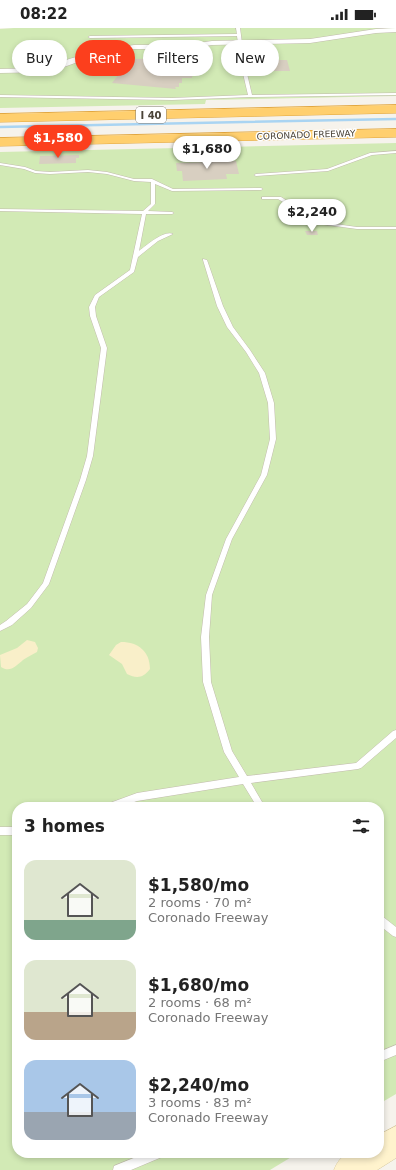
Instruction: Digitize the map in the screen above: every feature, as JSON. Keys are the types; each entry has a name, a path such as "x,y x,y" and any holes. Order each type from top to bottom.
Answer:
{"highway":[{"path":"301,111 396,106"},
{"name":"I 40","path":"0,118 396,109"},
{"name":"CORONADO FREEWAY","path":"0,142 396,134"}],"street":[{"path":"279,41 310,40 376,31 396,30"},
{"path":"0,71 50,70 72,61 108,51 134,47 184,47 221,43"},
{"path":"384,1148 396,1141"},
{"path":"349,1170 368,1158"}],"lane":[{"path":"238,28 240,40"},
{"path":"90,37 239,35"},
{"path":"245,76 250,96"},
{"path":"0,96 172,99 250,96 396,94"},
{"path":"256,175 328,170 371,154 396,152"},
{"path":"0,164 25,168 35,172 50,173 88,171 107,173 134,180 150,180 172,190 260,189"},
{"path":"0,628 9,623 29,606 46,584 83,480 90,456 104,348 93,316 92,307 97,296 132,271 144,213 153,204 153,181"},
{"path":"264,198 278,198 320,223 357,228 396,228"},
{"path":"0,210 172,213"},
{"path":"136,256 156,240 171,234"},
{"path":"205,260 220,306 230,327 262,373 271,403 274,439 264,475 229,539 209,595 206,637 208,682 228,752 258,802"},
{"path":"124,802 137,797 244,780 358,766 396,733"},
{"path":"0,831 12,830"},
{"path":"384,923 396,933"},
{"path":"384,1055 396,1050"},
{"path":"118,1170 146,1158"}],"green space":[{"path":"396,28 396,96 206,100 205,104 0,108 0,29"},
{"path":"396,143 396,1094 384,1101 384,802 12,802 12,1158 290,1158 270,1170 0,1170 0,152"}],"sand":[{"path":"27,640 35,642 38,648 37,652 13,668 4,669 1,667 0,655 17,648"},
{"path":"121,642 127,642 138,646 146,653 150,669 145,674 140,677 134,677 127,674 122,664 109,655 116,645"}],"building":[{"path":"135,59 143,59 143,76 192,76 192,78 182,78 182,83 179,83 179,87 175,87 176,89 112,83 118,76 135,76"},
{"path":"279,60 287,60 290,71 279,71"},
{"path":"79,155 79,158 76,158 76,163 39,164 40,156"},
{"path":"236,161 239,174 226,174 227,179 183,181 182,171 177,171 176,163"},
{"path":"305,231 317,231 318,235 307,235"}],"waterway":[{"path":"0,127 396,119"}]}
